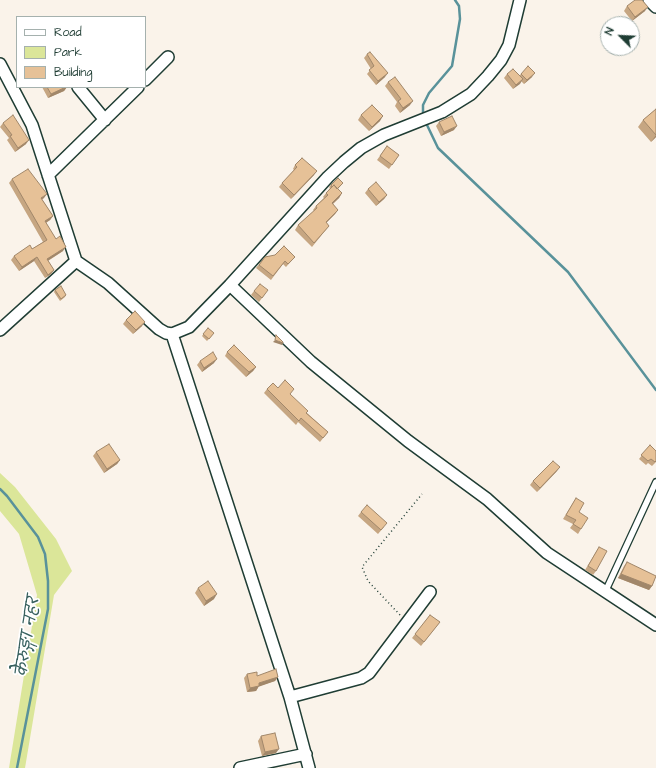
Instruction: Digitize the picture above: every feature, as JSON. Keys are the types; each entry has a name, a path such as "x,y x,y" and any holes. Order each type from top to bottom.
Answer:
{"street":[{"path":"0,64 32,125 76,261 108,282 159,329 166,333 172,334 189,327 194,323 328,177 361,148 384,135 442,112 471,94 501,60 509,45 520,0"},
{"path":"650,0 656,7"},
{"path":"146,79 168,57"},
{"path":"79,88 105,120"},
{"path":"48,175 137,88"},
{"path":"0,330 76,261"},
{"path":"230,285 311,362 408,441 487,499 547,553 606,590 656,625"},
{"path":"172,334 290,697 309,768"},
{"path":"290,697 361,678 369,673 430,592"},
{"path":"240,768 306,754"}],"lane":[{"path":"606,590 656,482"}],"path":[{"path":"407,622 368,581 362,567 422,494"}],"green space":[{"path":"0,473 15,487 56,539 72,571 54,595 25,768 9,768 37,595 19,534 0,511"}],"building":[{"path":"635,0 642,0 648,7 634,16 627,6"},
{"path":"370,52 388,73 378,81 369,70 374,66 367,54"},
{"path":"528,66 535,73 527,80 521,74"},
{"path":"513,69 523,79 516,85 507,74"},
{"path":"395,77 413,101 403,108 398,101 401,99 388,82"},
{"path":"48,88 64,88 51,94"},
{"path":"372,105 383,116 372,127 361,115"},
{"path":"656,109 656,135 643,120"},
{"path":"13,115 29,140 18,148 10,136 12,135 3,123"},
{"path":"452,116 457,126 444,132 439,122"},
{"path":"387,146 399,155 392,165 380,156"},
{"path":"302,158 317,171 294,195 282,183 297,167 295,165"},
{"path":"28,169 47,194 41,198 53,216 45,221 56,239 60,236 66,247 47,259 54,270 48,275 37,257 22,267 14,256 30,245 32,249 47,240 12,179"},
{"path":"338,178 343,183 337,189 334,185 332,187 331,185"},
{"path":"376,182 387,195 379,202 368,189"},
{"path":"334,185 342,193 332,203 338,210 326,222 329,226 314,243 298,225 317,208 316,206 328,195 326,193"},
{"path":"284,246 295,257 288,264 285,261 273,276 259,265 265,257 275,255"},
{"path":"260,284 268,290 262,298 254,291"},
{"path":"61,286 66,295 61,299 55,290"},
{"path":"135,311 145,322 136,330 126,320"},
{"path":"208,328 214,333 209,339 203,334"},
{"path":"276,335 283,342 283,343 275,340"},
{"path":"234,345 256,367 249,372 227,352"},
{"path":"213,352 217,359 204,368 200,361"},
{"path":"285,380 294,389 290,394 308,411 306,413 328,432 323,438 301,418 299,421 267,389 273,383 278,388"},
{"path":"109,444 120,460 107,469 96,452"},
{"path":"650,445 656,451 655,462 651,459 648,461 641,455"},
{"path":"553,461 560,467 540,488 533,481"},
{"path":"576,498 584,503 579,512 588,518 581,529 573,524 576,520 566,515"},
{"path":"367,505 387,523 381,530 361,512"},
{"path":"599,547 607,551 596,571 588,566"},
{"path":"627,562 656,576 652,586 621,574"},
{"path":"208,581 217,594 206,601 198,588"},
{"path":"430,615 440,622 424,642 415,634"},
{"path":"276,669 278,677 259,683 259,686 250,688 247,674 257,672 257,676"},
{"path":"275,733 279,749 265,752 261,736"}],"waterway":[{"path":"423,112 423,105 429,93 452,66 460,19 459,6 455,0"},
{"path":"427,125 438,148 568,272 656,390"},
{"name":"केेरुङ्गा नहर","path":"0,489 38,537 45,554 48,581 48,609 17,768"}]}
